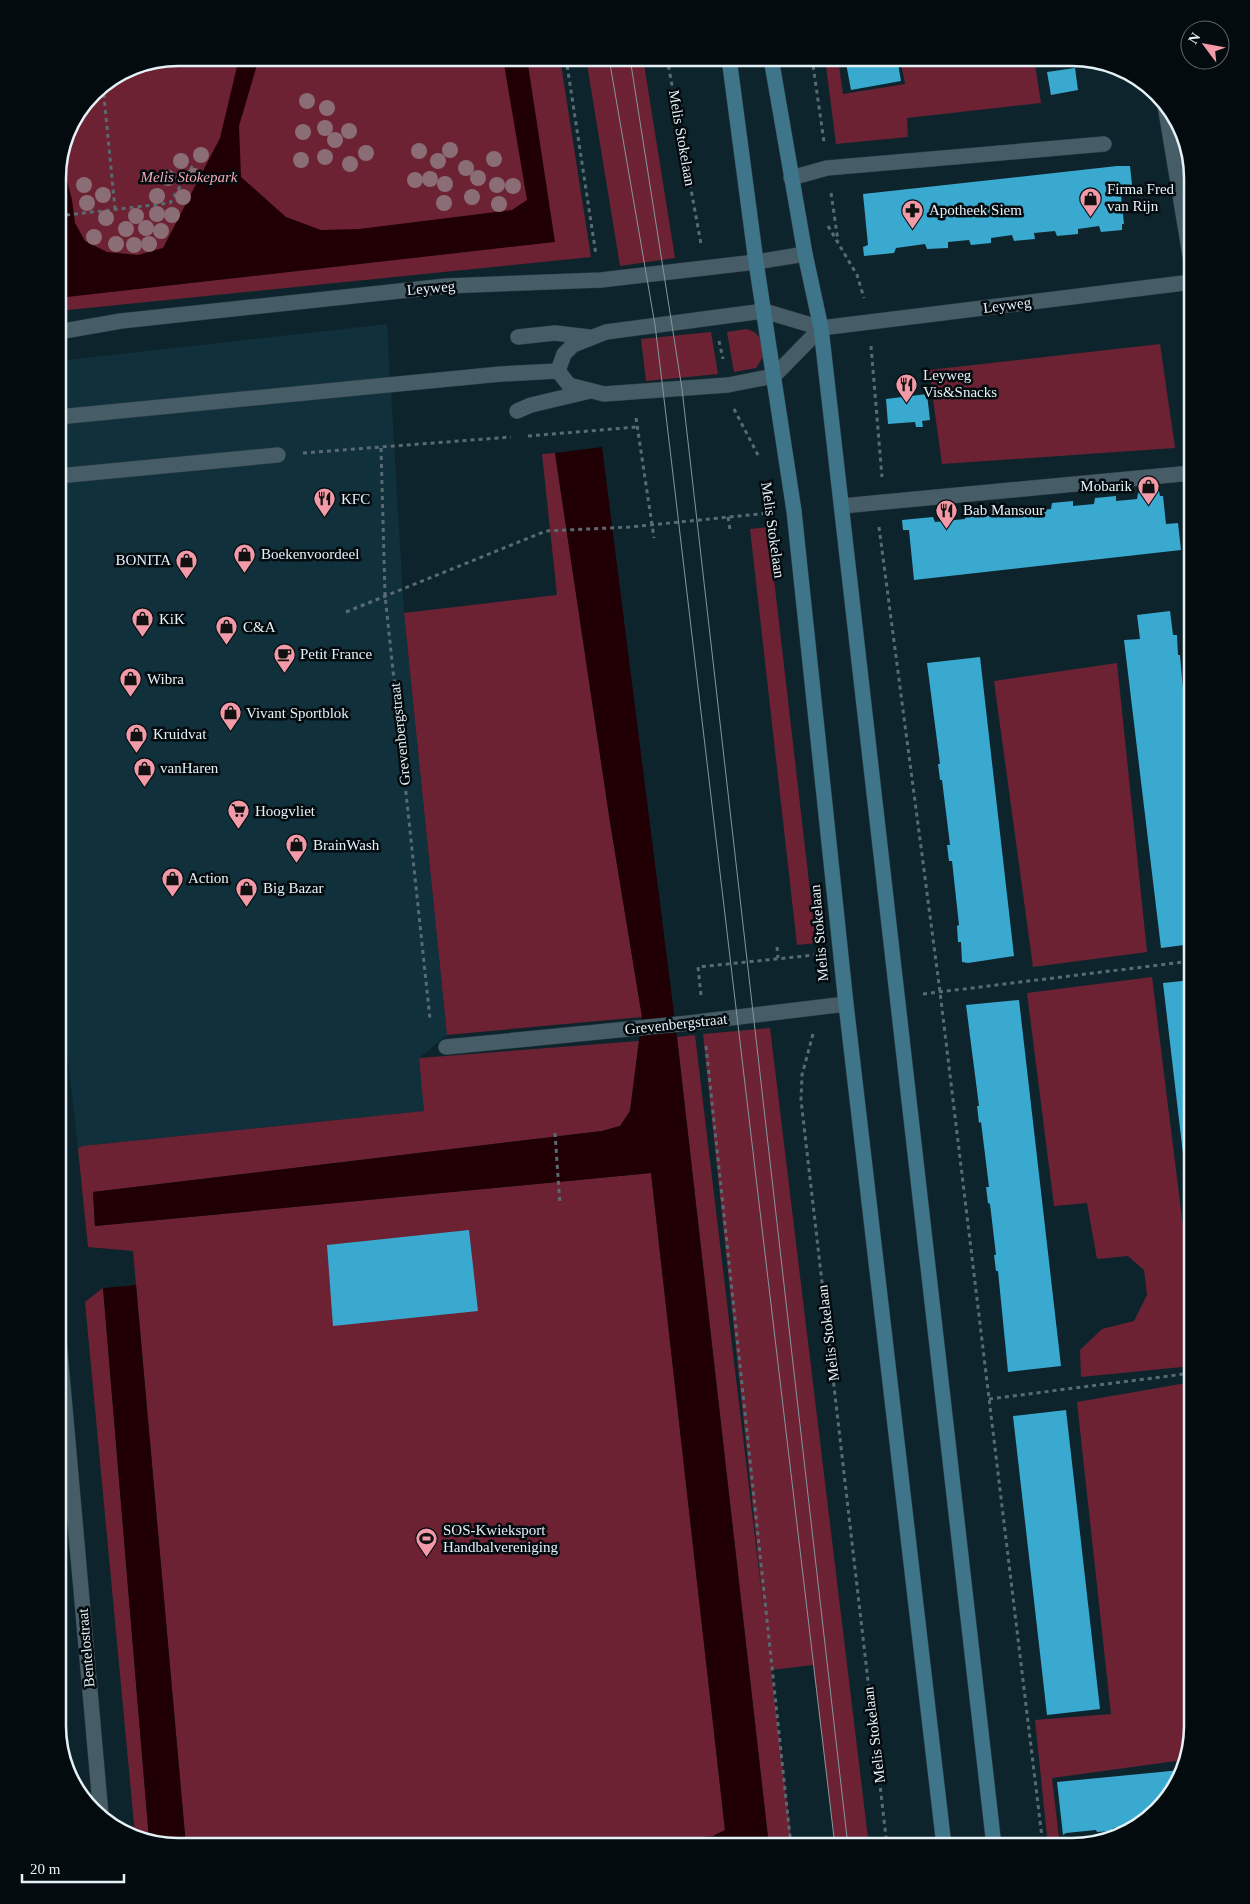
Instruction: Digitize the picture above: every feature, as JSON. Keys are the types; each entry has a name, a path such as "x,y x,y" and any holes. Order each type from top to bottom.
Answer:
{"street":[{"name":"Melis Stokelaan","path":"730,66 756,262 794,511 846,1004 943,1838"},
{"path":"772,66 805,254 821,328 993,1838"},
{"path":"1167,119 1184,219"},
{"path":"791,178 827,168 1104,144"},
{"name":"Leyweg","path":"66,330 121,320 446,286 601,280 756,262 805,254"},
{"name":"Leyweg","path":"558,371 564,354 574,345 606,332 764,311 821,328 1184,283"},
{"path":"66,416 501,374 558,371 569,385 604,394 728,385 774,376 821,328"},
{"path":"518,337 555,333 589,338"},
{"path":"518,411 531,405 590,391"},
{"path":"66,475 278,455"},
{"path":"842,506 1184,474"},
{"name":"Grevenbergstraat","path":"446,1047 697,1022 846,1004"},
{"name":"Bentelostraat","path":"66,1420 100,1806"}],"path":[{"path":"567,66 601,280"},
{"name":"Melis Stokelaan","path":"668,66 705,268"},
{"path":"104,94 115,210"},
{"path":"66,215 170,203 193,165"},
{"path":"838,244 856,275 868,321 882,457 882,478 876,503 940,992 1042,1838"},
{"path":"715,318 733,406 760,460"},
{"path":"278,455 637,427"},
{"name":"Grevenbergstraat","path":"381,448 385,595 430,1019"},
{"path":"346,612 546,531 630,527 794,511"},
{"path":"728,517 730,530"},
{"path":"777,947 778,958"},
{"path":"790,1838 697,1022 698,967 823,954"},
{"path":"898,998 1184,962"},
{"name":"Melis Stokelaan","path":"821,1008 802,1075 801,1100 886,1838"},
{"path":"554,1133 560,1205"},
{"path":"990,1399 1184,1374"}],"shaded area":[{"path":"237,66 257,66 239,126 241,177 286,217 321,230 359,229 512,210 527,200 504,66 528,66 555,242 66,297 66,176 75,223 85,241 107,252 138,255 163,248 220,138"},
{"path":"387,324 404,613 447,1035 419,1058 425,1111 82,1146 78,1149 66,1043 66,360"},
{"path":"602,447 677,1037 768,1838 691,1838 713,1836 725,1830 651,1173 95,1226 93,1192 602,1131 620,1126 630,1111 642,1017 610,822 555,453"},
{"path":"136,1285 185,1838 171,1838 149,1834 103,1288"}],"green space":[{"name":"Melis Stokepark","path":"561,66 591,257 66,310 67,163 72,142 81,122 104,94 122,81 142,72 163,67"},
{"path":"587,66 644,66 675,258 620,266"},
{"path":"826,66 839,66 843,94 905,84 902,66 1035,66 1041,103 907,118 908,137 836,144"},
{"path":"751,330 760,338 765,354 756,368 734,372 727,332"},
{"path":"711,332 718,374 646,381 641,339"},
{"path":"1160,344 1175,448 942,464 929,370"},
{"path":"555,453 610,822 642,1017 447,1035 404,613 557,595 542,454"},
{"path":"768,527 816,943 797,945 750,529"},
{"path":"1117,663 1147,952 1033,967 994,681"},
{"path":"1152,977 1184,1235 1184,1367 1081,1377 1080,1350 1102,1329 1134,1321 1147,1295 1144,1270 1128,1256 1097,1259 1087,1203 1054,1206 1027,993"},
{"path":"770,1028 868,1838 834,1838 813,1665 771,1670 791,1838 768,1838 677,1037 695,1035 764,1613 703,1034"},
{"name":"SOS-Kwieksport Handbalvereniging","path":"639,1041 630,1111 620,1126 602,1131 93,1192 95,1226 651,1173 725,1830 713,1836 691,1838 185,1838 133,1251 88,1247 78,1149 82,1146 424,1111 419,1058"},
{"path":"103,1288 149,1834 134,1829 85,1302"},
{"path":"1184,1383 1183,1741 1178,1761 1052,1778 1059,1838 1047,1838 1035,1720 1111,1714 1077,1402"}],"building":[{"path":"846,66 898,66 901,81 851,90"},
{"path":"1075,68 1078,90 1051,95 1047,72"},
{"path":"1130,166 1133,194 1121,195 1124,224 1122,224 1122,230 1101,232 1099,226 1078,229 1078,234 1057,236 1055,231 1034,233 1035,239 1014,241 1012,235 991,238 991,243 971,245 969,240 948,242 948,248 927,249 925,244 896,248 894,253 864,256 863,247 868,245 863,194"},
{"path":"927,394 930,420 922,421 923,427 916,427 915,422 888,424 886,399"},
{"path":"1159,491 1160,496 1163,496 1166,524 1178,523 1181,550 914,580 909,530 903,530 902,520 933,517 935,522 965,519 966,513 987,511 987,516 1008,514 1009,508 1030,506 1030,511 1051,509 1052,503 1073,501 1073,506 1094,504 1095,498 1116,496 1116,501 1137,499 1138,493"},
{"path":"1170,611 1173,635 1177,635 1184,701 1184,945 1161,948 1124,640 1140,639 1137,615"},
{"path":"980,657 1014,956 968,963 962,962 961,942 958,942 957,926 959,925 952,861 949,861 947,845 950,845 942,780 940,780 938,764 940,764 927,663"},
{"path":"1184,981 1184,1162 1163,983"},
{"path":"1019,1000 1061,1366 1008,1372 998,1271 996,1271 990,1204 988,1203 986,1187 989,1187 981,1122 979,1123 977,1106 979,1106 966,1005"},
{"path":"469,1230 478,1311 333,1326 327,1245"},
{"path":"1066,1410 1100,1709 1047,1715 1013,1416"},
{"path":"1174,1771 1161,1794 1151,1805 1128,1823 1109,1831 1097,1832 1096,1830 1066,1833 1063,1835 1057,1782"}],"tram line":[{"path":"610,66 655,325 834,1838"},
{"path":"631,66 682,389 847,1838"}],"place":[{"name":"Firma Fred van Rijn","path":"1091,217"},
{"name":"Apotheek Siem","path":"913,229"},
{"name":"Leyweg Vis&Snacks","path":"907,403"},
{"name":"Mobarik","path":"1148,505"},
{"name":"KFC","path":"325,518"},
{"name":"Bab Mansour","path":"947,529"},
{"name":"Boekenvoordeel","path":"245,573"},
{"name":"BONITA","path":"187,579"},
{"name":"KiK","path":"143,638"},
{"name":"C&A","path":"227,646"},
{"name":"Petit France","path":"284,673"},
{"name":"Wibra","path":"131,698"},
{"name":"Vivant Sportblok","path":"230,732"},
{"name":"Kruidvat","path":"137,753"},
{"name":"vanHaren","path":"144,787"},
{"name":"Hoogvliet","path":"239,830"},
{"name":"BrainWash","path":"297,864"},
{"name":"Action","path":"172,897"},
{"name":"Big Bazar","path":"247,907"},
{"name":"SOS-Kwieksport Handbalvereniging","path":"427,1558"}]}
